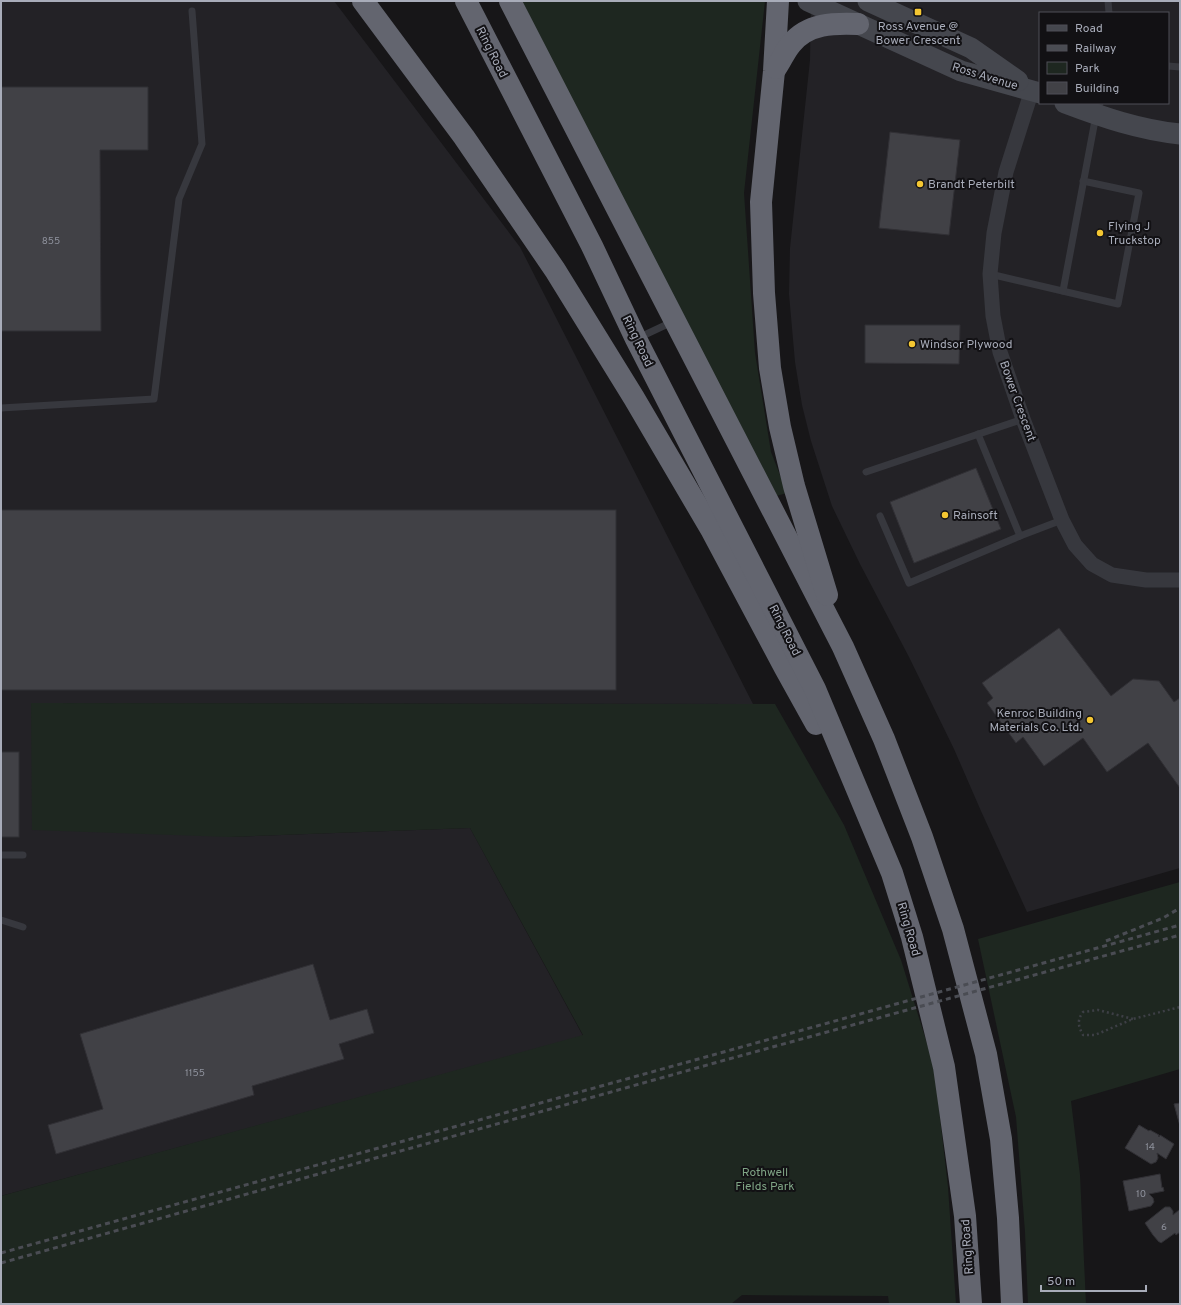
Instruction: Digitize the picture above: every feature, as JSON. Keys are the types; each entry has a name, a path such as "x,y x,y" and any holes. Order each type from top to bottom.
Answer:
{"highway":[{"path":"363,1 464,137 555,270 634,398 712,531 785,668 866,812"},
{"name":"Ring Road","path":"466,1 592,246 636,339 815,689 892,872 912,937 944,1067 965,1216 970,1304"},
{"path":"510,1 843,647 884,740 922,836 953,929 986,1054 1001,1139 1008,1218 1012,1304"},
{"path":"778,1 774,71 761,202 764,293 770,368 780,427 794,486 843,647"},
{"path":"774,71 791,44 805,33 818,26 832,23 858,24"}],"main road":[{"name":"Ross Avenue","path":"808,1 961,71 1036,92"},
{"name":"Ross Avenue","path":"868,1 971,48 1036,92"},
{"path":"1070,104 1098,109 1136,127 1180,134"}],"street":[{"name":"Bower Crescent","path":"1036,92 1006,172 994,233 990,274 993,316 1000,352 1023,420 1062,520 1075,545 1092,564 1112,575 1146,580 1180,580"}],"lane":[{"path":"1108,1 1108,12"},
{"path":"1,408 154,399 179,199 202,144 192,11"},
{"path":"1169,66 1180,67"},
{"path":"1063,291 1083,180 1098,109"},
{"path":"990,274 1118,304 1139,193 1083,180"},
{"path":"636,339 674,321"},
{"path":"866,472 1023,420"},
{"path":"978,434 1020,536"},
{"path":"880,516 909,583 1062,520"},
{"path":"1,855 23,855"},
{"path":"1,920 23,926"}],"path":[{"path":"1133,1019 1098,1010 1083,1012 1079,1018 1079,1027 1084,1034 1094,1035 1133,1019 1180,1007"}],"shaded area":[{"path":"1,1 334,1 520,247 753,704 31,703 229,837 470,828 583,1036 1,1196"},
{"path":"811,1 1180,1 1180,868 1027,912 954,749 832,506 811,441 802,405 795,362 789,294 790,248 810,60"}],"green space":[{"path":"521,1 765,1 744,193 755,353 771,452 787,493 776,496"},
{"name":"Rothwell Fields Park","path":"31,703 775,704 844,825 901,960 934,1066 948,1187 956,1304 889,1304 888,1296 742,1295 731,1304 1,1304 1,1196 583,1035 470,828 229,837 32,830"},
{"path":"1180,882 1180,1069 1071,1101 1080,1175 1086,1304 1028,1304 1025,1232 1016,1117 978,939"}],"building":[{"path":"1,87 148,87 148,150 100,150 101,331 1,331"},
{"name":"Brandt Peterbilt","path":"890,132 960,140 949,235 879,228"},
{"name":"Windsor Plywood","path":"865,325 960,325 959,364 865,363"},
{"name":"Rainsoft","path":"976,468 1001,529 914,563 890,502"},
{"path":"1,510 616,510 616,690 1,690"},
{"name":"Kenroc Building Materials Co. Ltd.","path":"1059,628 1111,696 1133,679 1159,681 1174,702 1180,698 1180,788 1148,743 1107,772 1083,738 1044,766 1023,737 1016,743 987,703 993,698 982,683"},
{"path":"1,752 19,752 19,837 1,837"},
{"path":"313,964 330,1020 367,1009 374,1033 339,1044 344,1059 252,1086 254,1095 56,1154 48,1125 103,1109 80,1034"},
{"path":"1180,1103 1180,1126 1174,1104"},
{"path":"1139,1125 1159,1135 1159,1137 1160,1135 1174,1144 1166,1159 1157,1153 1158,1158 1156,1162 1151,1164 1125,1148"},
{"path":"1160,1174 1162,1188 1163,1187 1164,1191 1149,1194 1153,1198 1154,1202 1151,1206 1129,1211 1123,1181"},
{"path":"1165,1207 1170,1207 1173,1211 1173,1215 1179,1210 1180,1232 1176,1235 1175,1233 1161,1243 1153,1235 1145,1223"}],"railway":[{"path":"1106,941 1163,918 1180,908"},
{"path":"1,1253 1180,925"},
{"path":"1,1263 718,1062 1180,935"}],"place":[{"name":"Ross Avenue @ Bower Crescent","path":"918,12"},
{"name":"Brandt Peterbilt","path":"920,184"},
{"name":"Flying J Truckstop","path":"1100,233"},
{"name":"Windsor Plywood","path":"912,344"},
{"name":"Rainsoft","path":"945,515"},
{"name":"Kenroc Building Materials Co. Ltd.","path":"1090,720"}]}
